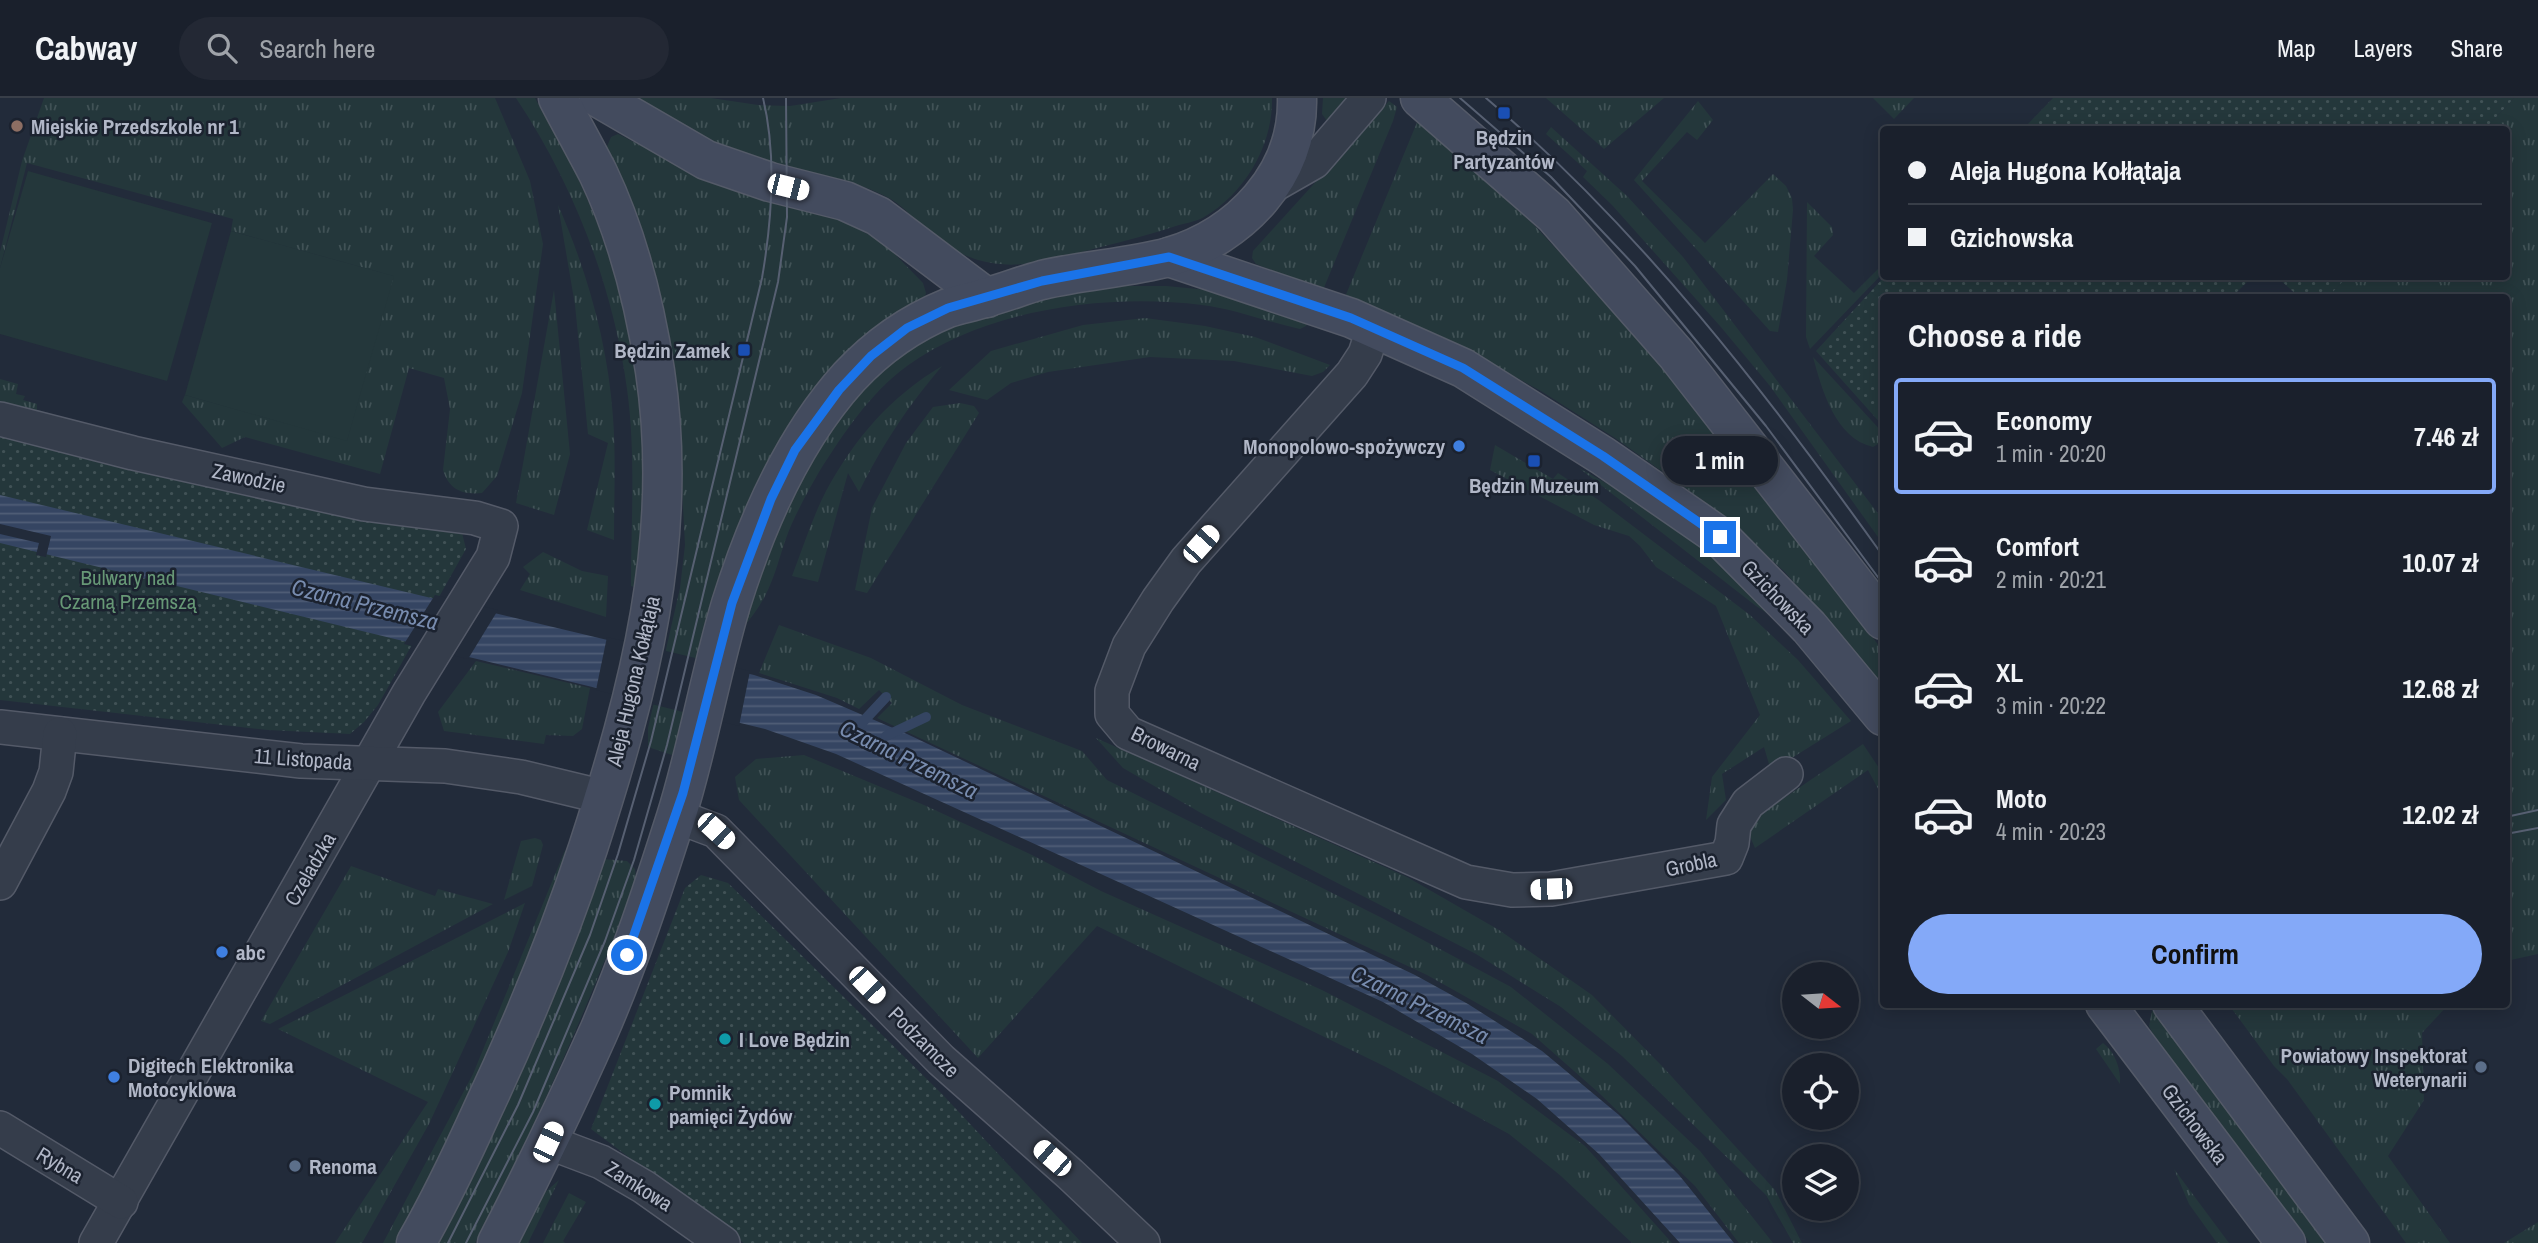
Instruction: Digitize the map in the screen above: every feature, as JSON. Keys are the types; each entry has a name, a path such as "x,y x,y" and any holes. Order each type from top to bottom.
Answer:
{"main road":[{"name":"Aleja Hugona Kołłątaja","path":"415,1243 457,1163 522,1025 569,906 618,749 642,660 656,592 663,477 655,370 622,233 598,175 558,98"},
{"path":"599,98 706,160 763,180 845,201 878,216 987,298"},
{"path":"497,1243 548,1142 600,1027 676,816 732,603 771,499 795,450 849,378 871,356 907,328 948,308 1042,281 1169,257 1202,244 1225,231 1246,216 1272,186 1293,134 1297,98"},
{"path":"1420,98 1554,215 1677,355 1880,616"},
{"name":"Gzichowska","path":"1169,257 1374,327 1463,368 1603,456 1720,537 1809,627 1880,712"},
{"name":"Gzichowska","path":"2108,1008 2286,1243"},
{"path":"2175,1008 2350,1243"}],"street":[{"path":"1272,186 1314,163 1369,98"},
{"name":"Browarna","path":"1374,327 1365,354 1352,374 1186,561 1158,600 1129,646 1112,691 1112,715 1128,733 1466,882 1512,890 1551,889"},
{"name":"Zawodzie","path":"0,419 133,453 364,504 475,518 497,541"},
{"name":"Czeladzka","path":"100,1242 497,541"},
{"name":"11 Listopada","path":"0,727 301,761 445,766 521,777 604,797"},
{"path":"0,883 49,791 56,772 60,734"},
{"name":"Grobla","path":"1551,889 1726,858 1732,843 1734,825 1748,803 1786,774"},
{"name":"Podzamcze","path":"676,816 716,831 941,1060 1070,1174 1143,1243"},
{"name":"Rybna","path":"0,1128 118,1206"},
{"name":"Zamkowa","path":"548,1142 601,1162 644,1187 723,1243"}],"green space":[{"path":"44,98 495,98 530,181 543,244 522,393 497,476 482,493 463,492 453,487 443,470 450,409 444,378 409,368 380,474 245,437 222,448 182,402 185,395 347,440 393,276 231,231 233,219 27,163 0,268 0,252 22,161"},
{"path":"516,98 535,98 568,158 594,214 619,290 636,368 644,448 645,500 637,588 631,586 630,413 621,350 612,312 573,201 537,131"},
{"path":"638,98 711,98 758,105 790,106 841,98 1272,98 1268,133 1254,166 1232,195 1204,217 1068,256 1008,265 978,260 939,242 899,204 883,195 855,184 766,162 732,150 683,126"},
{"path":"1323,98 1355,98 1327,121 1322,114"},
{"path":"1546,98 1664,98 1604,149"},
{"path":"1873,98 1914,98 1894,119"},
{"path":"2053,98 2514,98 2488,126 2026,126"},
{"path":"2514,98 2538,98 2538,954 2510,960 2510,294 2331,294 2344,280 2510,280 2510,126 2488,126"},
{"path":"1389,101 1397,107 1393,121 1323,290 1256,264 1252,258 1253,251"},
{"path":"1698,101 1713,120 1697,140 1687,132 1642,181 1705,243 1773,174 1786,186 1792,198 1793,210 1787,280 1778,332 1770,331 1634,180"},
{"path":"1418,120 1534,225 1667,369 1880,647 1880,681 1784,571 1719,513 1684,487 1615,438 1541,391 1471,353 1345,297"},
{"path":"1551,127 1627,196 1683,257 1880,516 1880,540 1770,386 1612,205 1583,177 1587,171 1546,134"},
{"path":"618,134 707,179 843,221 884,243 923,283 926,293 922,303 754,499 726,558 681,739 672,755 648,747 648,728 680,588 685,545 679,430 606,149 611,137"},
{"path":"28,171 212,223 167,381 0,334 0,268"},
{"path":"1807,202 1832,227 1833,235 1814,256 1854,293 1880,267 1880,276 1810,349 1806,337"},
{"path":"558,205 587,282 606,362 614,432 614,540 587,530 608,443 588,434 575,305"},
{"path":"231,231 394,276 347,441 185,395"},
{"path":"1881,280 2249,280 2235,294 1880,294 1880,423 1816,351"},
{"path":"2280,280 2344,280 2331,294 2296,294"},
{"path":"1120,286 1208,290 1309,320 1306,326 1300,329 1227,309 1127,301 1088,304 1010,318 938,347 907,366 881,389 838,443 806,494 764,598 742,629 772,536 809,464 849,404 889,362 956,322 1053,295"},
{"path":"554,290 570,454 554,515 516,503"},
{"path":"1145,318 1205,326 1255,337 1330,365 1323,372 1312,376 1234,361 1150,357 1048,372 1011,383 987,400 949,390 991,351 1083,325"},
{"path":"1813,357 1880,430 1880,443 1873,447 1849,434 1832,411"},
{"path":"942,366 896,426 859,492 848,473 818,582 792,576 821,501 849,453 890,405"},
{"path":"0,379 18,384 16,394 25,396 23,400 37,404 37,410 92,425 90,434 0,412"},
{"path":"960,403 974,406 979,413 867,593 855,590 872,508 906,443 933,407"},
{"name":"Bulwary nad Czarną Przemszą","path":"0,428 369,521 446,528 462,533 466,549 378,705 350,734 268,730 0,700"},
{"path":"1495,445 1553,479 1558,473 1600,501 1750,615 1798,660 1851,721 1771,771 1764,747 1722,774 1726,800 1706,820 1712,777 1760,715 1716,606 1656,567 1629,536 1594,525 1490,470"},
{"path":"1579,468 1637,501 1692,539 1734,574 1784,624 1756,606"},
{"path":"543,552 582,571 608,576 606,617 520,590 530,574 523,567"},
{"path":"779,625 871,658 962,705 1082,751 1107,780 1382,918 1511,987 1608,1064 1700,1151 1773,1243 1739,1243 1695,1186 1599,1093 1532,1034 1427,975 877,718 892,703 879,690 859,709 837,698 759,673"},
{"path":"476,661 590,688 582,729 573,736 546,735 544,744 444,731 438,712"},
{"path":"1096,738 1407,877 1499,930 1592,995 1663,1067 1775,1190 1782,1204 1782,1221 1791,1221 1802,1243 1793,1243 1766,1195 1622,1056 1561,1007 1476,954 1201,813 1123,768"},
{"path":"1863,744 1880,770 1880,792 1868,770 1755,848 1745,825"},
{"path":"804,755 924,805 1032,855 1101,891 1322,990 1498,1081 1585,1146 1672,1243 1632,1243 1561,1176 1509,1134 1386,1067 1097,926 978,1058 739,800 735,777 756,759"},
{"path":"535,838 541,840 543,845 532,886 504,900 521,841"},
{"path":"565,850 569,859 469,1107 396,1243 383,1243 473,1074"},
{"path":"603,859 627,861 635,869 636,879 561,1064 475,1243 435,1243"},
{"path":"351,866 435,896 438,889 493,904 270,1024 261,1021"},
{"path":"701,875 728,883 942,1094 1082,1243 744,1243 591,1129 685,888"},
{"path":"525,903 508,952 429,1124 362,1243 335,1243 428,1102 278,1029"},
{"path":"2231,1008 2445,1008 2422,1033 2424,1100 2388,1156 2450,1243 2406,1243 2287,1079 2274,1066"},
{"path":"2152,1011 2155,1011 2331,1243 2310,1243 2153,1034 2149,1026"},
{"path":"2103,1043 2116,1061 2120,1084 2096,1049"},
{"path":"2174,1169 2229,1243 2217,1243 2189,1204"},
{"path":"559,1180 528,1243 517,1243 542,1195"},
{"path":"569,1193 586,1202 563,1241 565,1243 543,1243"},
{"path":"2538,1222 2538,1243 2504,1243"}],"water":[{"name":"Czarna Przemsza","path":"0,495 754,675 816,695 907,734 1415,975 1468,1004 1542,1051 1619,1115 1679,1175 1734,1243 1680,1243 1599,1154 1537,1099 1472,1054 1383,1002 836,754 765,729 0,543"}],"pier":[{"path":"0,524 51,536 46,557 36,555 39,543 0,534"},
{"path":"435,595 498,610 468,659 404,644"},
{"path":"607,637 750,671 739,726 596,690"}],"waterway":[{"name":"Czarna Przemsza","path":"858,727 886,697"},
{"name":"Czarna Przemsza","path":"886,736 926,717"}],"tram line":[{"path":"448,1243 518,1105 590,935 618,854 651,741 762,278 772,188 770,142 763,98"},
{"path":"466,1243 533,1112 605,941 634,860 667,745 778,282 787,217 786,98"},
{"path":"1460,98 1551,177 1635,266 1766,426 1880,580"},
{"path":"1486,98 1597,202 1648,257 1747,374 1880,552"},
{"path":"2510,816 2538,810"},
{"path":"2510,833 2538,828"}],"place":[{"name":"Będzin Partyzantów","path":"1504,113"},
{"name":"Miejskie Przedszkole nr 1","path":"17,126"},
{"name":"Będzin Zamek","path":"744,350"},
{"name":"Monopolowo-spożywczy","path":"1459,446"},
{"name":"Będzin Muzeum","path":"1534,461"},
{"name":"abc","path":"222,952"},
{"name":"I Love Będzin","path":"725,1039"},
{"name":"Powiatowy Inspektorat Weterynarii","path":"2481,1067"},
{"name":"Digitech Elektronika Motocyklowa","path":"114,1077"},
{"name":"Pomnik pamięci Żydów","path":"655,1104"},
{"name":"Renoma","path":"295,1166"}],"route":[{"path":"627,955 683,793 732,603 771,499 795,450 828,403 871,356 907,328 948,308 1042,281 1169,257 1351,318 1463,368 1603,456 1720,537"}]}
